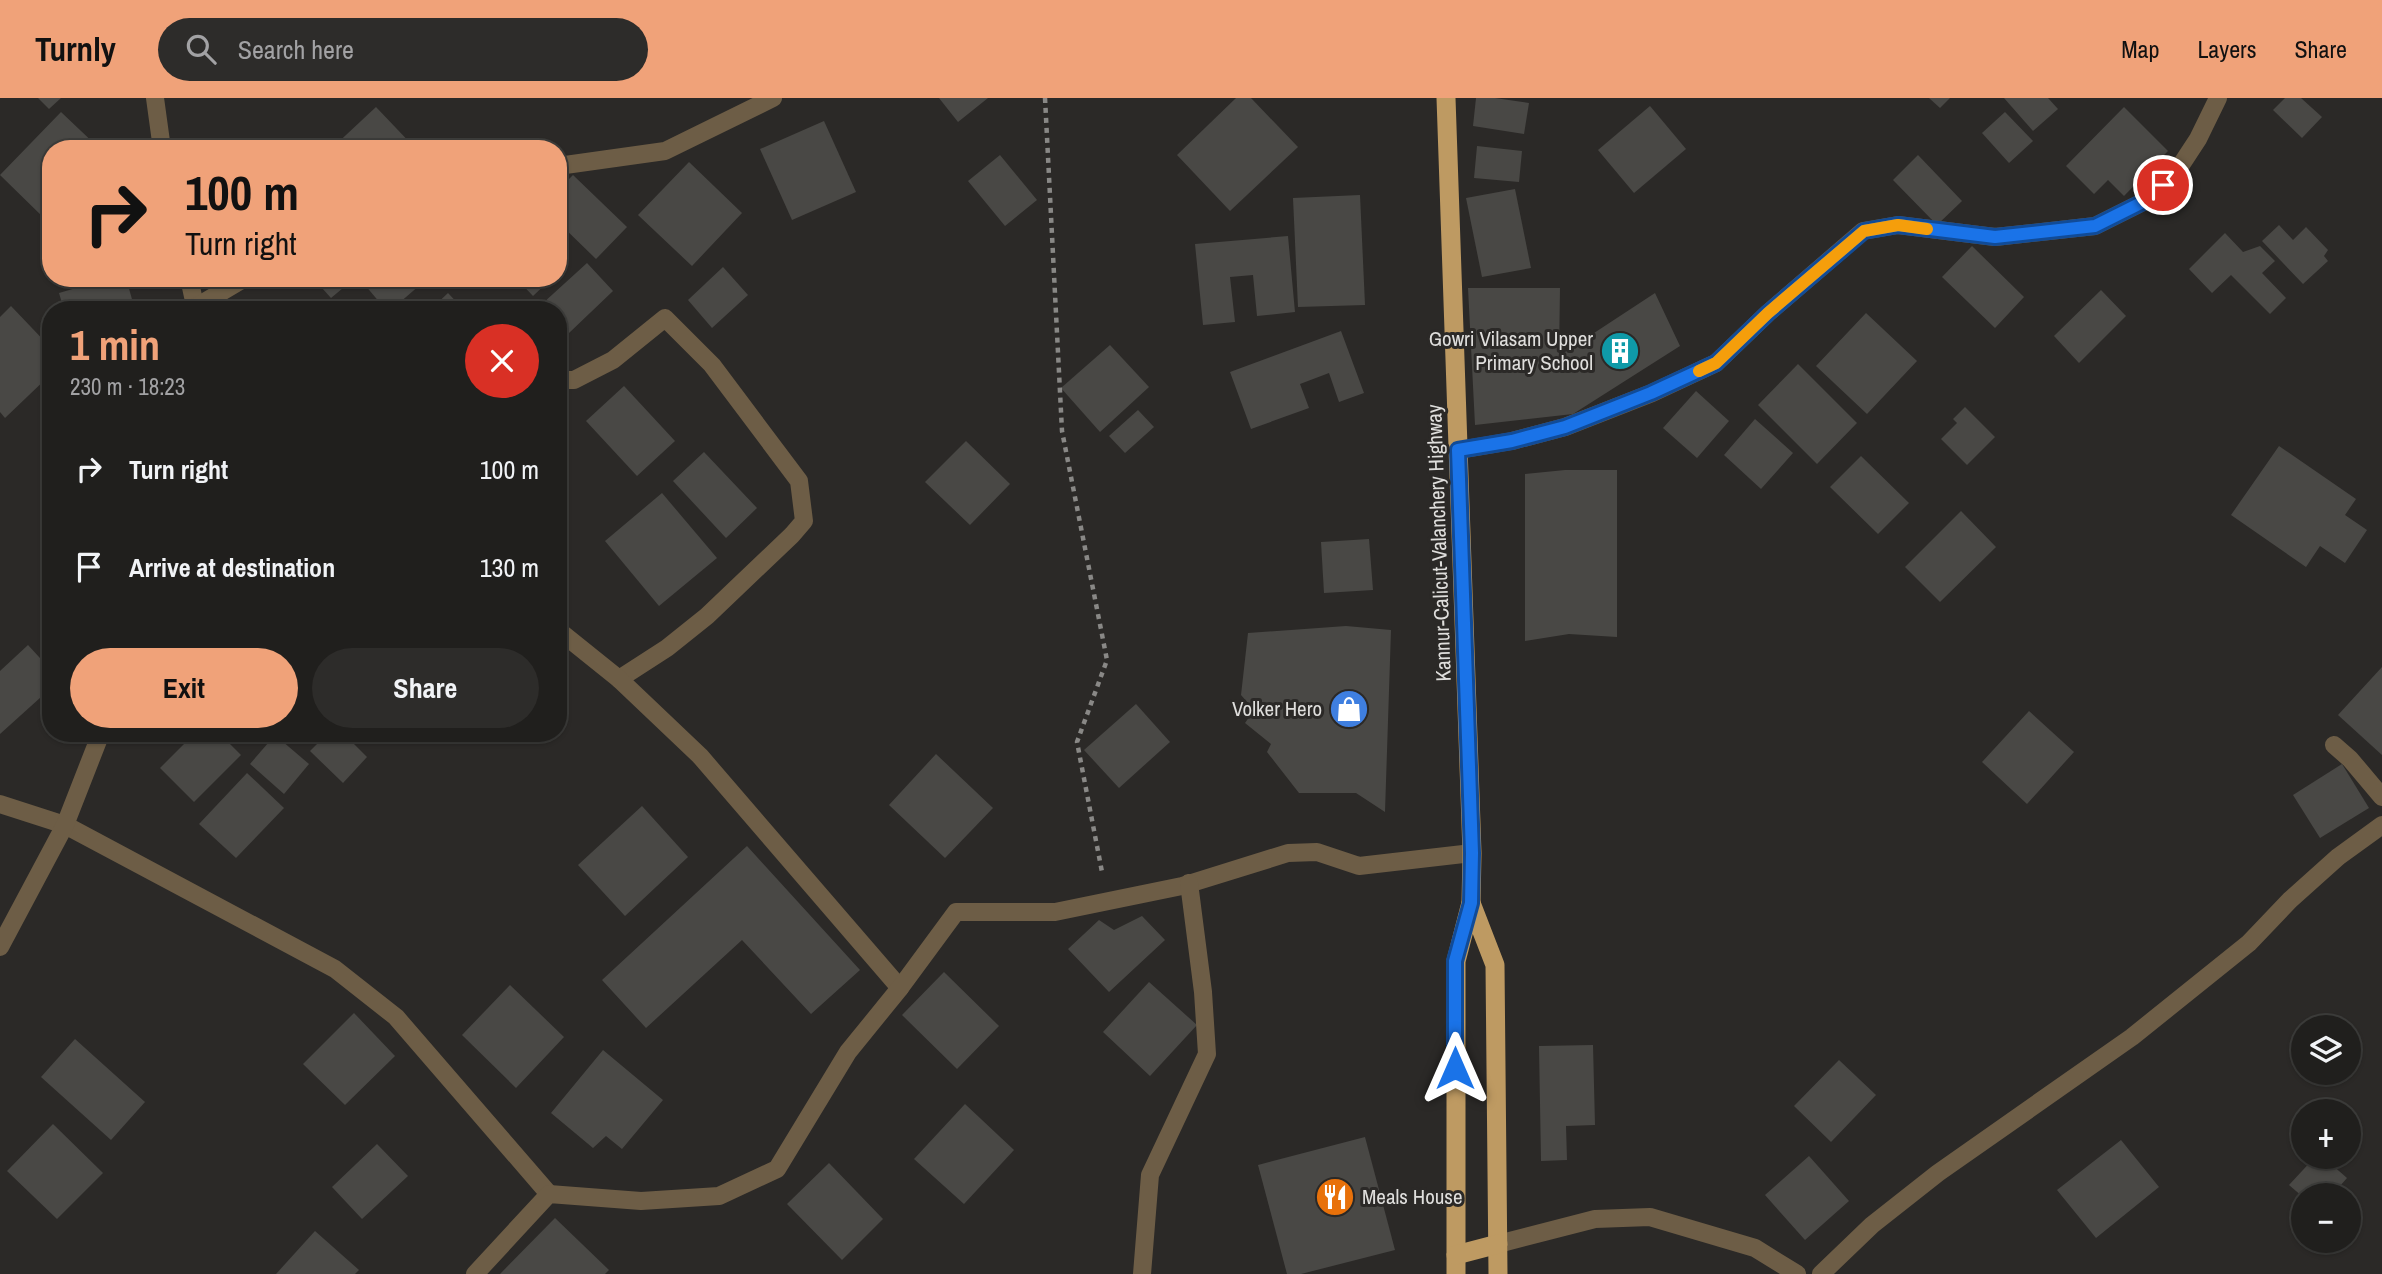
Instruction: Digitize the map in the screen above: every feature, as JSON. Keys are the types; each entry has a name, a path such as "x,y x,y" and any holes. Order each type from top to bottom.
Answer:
{"highway":[{"name":"Kannur-Calicut-Valanchery Highway","path":"1446,98 1472,853 1471,903 1455,961 1456,1264"},
{"name":"Kannur-Calicut-Valanchery Highway","path":"1471,903 1495,965 1498,1274"},
{"path":"1456,1264 1498,1244"}],"street":[{"path":"155,98 161,140"},
{"path":"567,165 665,150 773,98"},
{"path":"1458,450 1512,441 1565,427 1651,393 1716,363 1768,313 1864,231 1898,225 1995,237 2095,226 2149,199 2177,172 2198,139 2218,98"},
{"path":"207,301 230,287"},
{"path":"567,380 574,380 613,360 665,318 712,365 799,481 804,522 707,617 619,680"},
{"path":"567,637 619,680 700,756 900,988"},
{"path":"0,947 65,825 97,742"},
{"path":"2334,745 2350,759 2382,797"},
{"path":"0,804 65,825 335,969 396,1017 549,1194 641,1201 719,1196 777,1169 848,1052 956,912 1055,912 1188,883 1288,853 1317,852 1359,866 1472,853"},
{"path":"1821,1274 1872,1225 1938,1173 2132,1037 2249,943 2290,900 2338,857 2382,825"},
{"path":"1142,1274 1150,1175 1207,1054 1203,992 1188,883"},
{"path":"475,1274 549,1194"},
{"path":"1498,1244 1595,1219 1650,1217 1755,1248 1797,1274"}],"path":[{"path":"1045,98 1062,431 1107,660 1077,742 1108,901"}],"building":[{"path":"38,98 61,98 49,109"},
{"path":"939,98 988,98 958,122"},
{"path":"1236,98 1251,98 1298,147 1230,211 1177,155"},
{"path":"1476,98 1529,103 1524,134 1473,126"},
{"path":"1929,98 1950,98 1940,108"},
{"path":"2004,98 2048,98 2058,109 2033,131"},
{"path":"2285,98 2301,98 2322,117 2302,138 2273,110"},
{"path":"1650,106 1686,149 1634,193 1598,150"},
{"path":"376,107 407,140 341,140"},
{"path":"2124,107 2168,151 2124,196 2108,180 2094,194 2066,166"},
{"path":"61,112 91,140 42,140 42,216 0,175"},
{"path":"2005,112 2033,141 2009,163 1982,133"},
{"path":"824,121 856,192 792,220 760,149"},
{"path":"1477,146 1522,151 1519,182 1474,178"},
{"path":"1000,155 1037,200 1005,226 968,181"},
{"path":"1918,155 1962,201 1937,225 1893,180"},
{"path":"689,162 742,213 692,266 638,215"},
{"path":"573,175 627,227 596,259 567,231 567,181"},
{"path":"1515,189 1531,268 1482,277 1466,198"},
{"path":"1360,195 1365,305 1298,307 1293,198"},
{"path":"2279,225 2293,240 2306,227 2328,250 2324,256 2328,261 2303,284 2262,241"},
{"path":"2225,233 2243,252 2260,246 2275,261 2262,273 2286,298 2270,314 2231,275 2212,293 2189,269"},
{"path":"1288,236 1295,312 1257,316 1253,275 1230,277 1235,322 1203,325 1195,244"},
{"path":"1972,246 2024,297 1995,328 1942,277"},
{"path":"587,263 613,291 569,333 567,301 545,301 561,287 567,287 567,281"},
{"path":"723,267 748,295 712,328 688,300"},
{"path":"79,287 129,287 132,301 61,301 59,293"},
{"path":"321,287 344,287 331,298"},
{"path":"367,287 418,287 401,301 378,301"},
{"path":"524,287 542,287 533,296"},
{"name":"Gowri Vilasam Upper Primary School","path":"1468,288 1560,288 1559,356 1655,293 1680,346 1573,414 1475,425"},
{"path":"2101,290 2126,316 2079,363 2054,336"},
{"path":"448,293 456,301 440,301"},
{"path":"11,306 42,339 42,383 5,418 0,412 0,317"},
{"path":"1866,313 1917,361 1867,414 1816,366"},
{"path":"1341,331 1364,393 1339,402 1329,373 1300,384 1309,408 1251,429 1230,372"},
{"path":"1110,345 1149,387 1100,432 1061,388"},
{"path":"1798,364 1857,423 1817,464 1758,405"},
{"path":"624,386 675,441 637,476 586,421"},
{"path":"1696,391 1729,421 1697,458 1663,428"},
{"path":"1965,407 1995,437 1967,465 1941,439 1957,423 1953,419"},
{"path":"1138,410 1154,427 1125,453 1109,436"},
{"path":"1755,419 1793,453 1761,489 1724,455"},
{"path":"966,441 1010,484 970,525 925,482"},
{"path":"2279,446 2356,499 2345,515 2367,530 2345,563 2320,546 2306,567 2231,515"},
{"path":"704,452 757,508 726,538 673,481"},
{"path":"1861,456 1909,503 1878,534 1830,487"},
{"path":"1565,470 1617,470 1617,637 1569,634 1525,641 1525,474"},
{"path":"662,493 717,558 659,606 605,541"},
{"path":"1961,511 1996,547 1940,602 1905,567"},
{"path":"1369,539 1373,590 1324,593 1321,542"},
{"path":"1346,626 1391,630 1385,812 1356,793 1299,793 1267,752 1271,744 1245,723 1254,710 1241,695 1248,633"},
{"path":"28,645 42,660 42,696 0,734 0,671"},
{"path":"2382,667 2382,755 2338,715"},
{"path":"1136,704 1170,742 1119,788 1084,750"},
{"path":"2029,711 2074,752 2027,804 1982,762"},
{"path":"186,742 228,742 241,755 194,802 160,768"},
{"path":"269,742 283,742 309,764 284,794 250,764"},
{"path":"319,742 352,742 367,757 343,783 310,751"},
{"path":"936,754 993,808 945,858 889,805"},
{"path":"2342,764 2369,808 2320,838 2293,795"},
{"path":"247,773 284,808 236,858 199,824"},
{"path":"642,806 688,857 625,916 578,865"},
{"path":"747,846 860,970 811,1014 742,940 646,1028 602,980"},
{"path":"1142,916 1165,940 1109,992 1068,949 1099,920 1114,930"},
{"path":"944,972 999,1026 957,1069 902,1015"},
{"path":"1149,982 1197,1025 1150,1076 1103,1032"},
{"path":"510,985 564,1037 516,1088 462,1035"},
{"path":"354,1013 395,1056 345,1105 303,1064"},
{"path":"75,1039 145,1102 111,1140 41,1077"},
{"path":"1593,1045 1595,1125 1566,1126 1567,1160 1541,1161 1539,1046"},
{"path":"603,1050 663,1100 622,1149 606,1136 593,1148 551,1113"},
{"path":"1839,1060 1876,1095 1831,1142 1794,1106"},
{"path":"965,1104 1014,1150 964,1204 914,1159"},
{"path":"53,1124 103,1173 57,1219 7,1171"},
{"path":"1365,1137 1395,1250 1301,1274 1287,1274 1258,1165"},
{"path":"2121,1140 2159,1187 2096,1238 2057,1190"},
{"path":"377,1144 408,1176 362,1219 332,1187"},
{"path":"1809,1156 1849,1201 1805,1240 1765,1195"},
{"path":"829,1163 883,1219 842,1260 787,1204"},
{"path":"2304,1169 2337,1169 2347,1178 2343,1183 2289,1185"},
{"path":"555,1218 609,1270 605,1274 500,1274"},
{"path":"315,1231 359,1270 355,1274 276,1274"}],"slow traffic":[{"path":"1699,371 1716,363 1768,313 1864,231 1898,225 1927,229"}],"place":[{"name":"Gowri Vilasam Upper Primary School","path":"1620,351"},
{"name":"Volker Hero","path":"1349,709"},
{"name":"Meals House","path":"1335,1197"}],"route":[{"path":"1455,1068 1455,961 1471,903 1472,853 1458,450 1512,441 1565,427 1651,393 1716,363 1768,313 1864,231 1898,225 1995,237 2095,226 2149,199 2163,185"}]}
